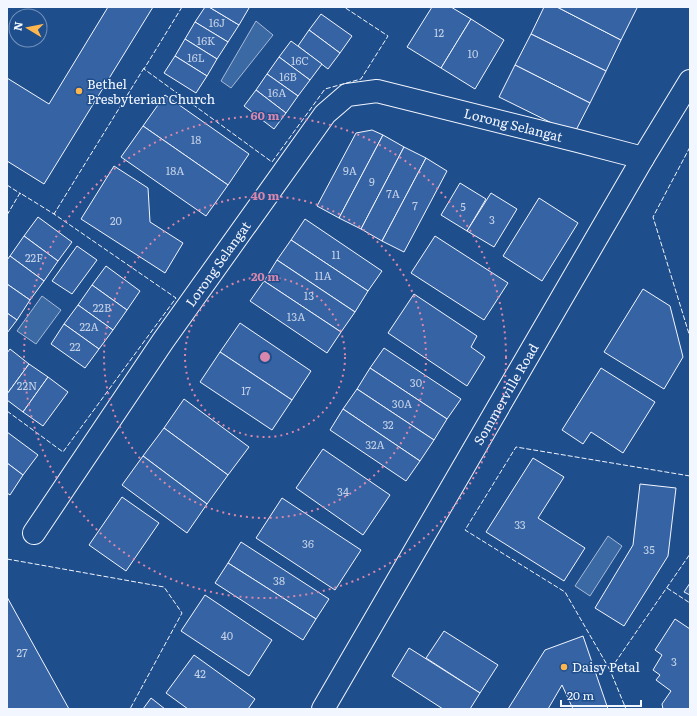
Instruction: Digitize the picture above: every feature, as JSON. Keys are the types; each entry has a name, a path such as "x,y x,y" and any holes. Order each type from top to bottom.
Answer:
{"street":[{"name":"Sommerville Road","path":"323,709 643,158 690,81"},
{"name":"Lorong Selangat","path":"34,533 163,340 325,114 347,96 377,91 643,158"}],"water":[{"path":"256,21 273,35 231,88 221,81"},
{"path":"42,296 61,310 36,344 17,331"},
{"path":"608,536 622,546 590,596 575,586"}],"building":[{"name":"Bethel Presbyterian Church","path":"108,7 153,7 44,184 7,161 7,78 49,104"},
{"path":"205,7 209,7 239,25 228,42 195,22"},
{"path":"209,7 247,7 249,8 239,25"},
{"path":"432,7 451,7 471,19 441,68 407,47"},
{"path":"544,7 557,7 621,40 606,71 531,34"},
{"path":"557,7 636,7 637,8 621,40"},
{"path":"321,14 352,36 340,53 309,30"},
{"path":"471,19 504,40 475,89 441,68"},
{"path":"195,22 228,42 217,59 185,39"},
{"path":"309,30 340,53 328,69 298,46"},
{"path":"531,34 606,71 590,103 515,65"},
{"path":"185,39 217,59 207,76 175,56"},
{"path":"291,41 322,64 310,80 279,57"},
{"path":"175,56 207,76 196,93 164,73"},
{"path":"279,57 310,80 298,96 267,74"},
{"path":"515,65 590,103 574,134 499,97"},
{"path":"267,74 298,96 286,113 256,90"},
{"path":"256,90 286,113 274,129 244,106"},
{"path":"165,95 249,154 228,185 143,126"},
{"path":"143,126 228,185 206,216 121,157"},
{"path":"372,130 383,135 339,218 317,206 356,133"},
{"path":"383,135 404,147 361,229 339,218"},
{"path":"404,147 426,158 382,241 361,229"},
{"path":"426,158 447,171 404,252 382,241"},
{"path":"114,166 148,188 150,222 183,243 165,273 81,219"},
{"path":"460,183 486,199 467,231 441,215"},
{"path":"491,193 517,209 494,247 467,231"},
{"path":"539,198 578,223 542,281 503,256"},
{"path":"38,217 72,242 58,261 24,236"},
{"path":"305,219 382,271 368,291 291,240"},
{"path":"24,236 58,261 44,281 10,256"},
{"path":"435,236 508,283 484,320 411,273"},
{"path":"291,240 368,291 355,312 277,260"},
{"path":"77,246 97,260 72,294 52,281"},
{"path":"10,256 44,281 30,300 7,284 7,260"},
{"path":"277,260 355,312 341,332 264,281"},
{"path":"106,266 140,291 127,310 92,285"},
{"path":"264,281 341,332 327,353 250,301"},
{"path":"7,284 30,300 17,320 7,313"},
{"path":"92,285 127,310 113,330 78,305"},
{"path":"643,289 670,306 683,357 664,389 604,352"},
{"path":"414,294 477,336 471,347 485,357 467,386 388,333"},
{"path":"78,305 113,330 99,349 64,324"},
{"path":"7,313 17,320 7,333"},
{"path":"240,323 311,371 292,400 220,352"},
{"path":"64,324 99,349 85,368 51,344"},
{"path":"384,348 461,399 447,419 370,368"},
{"path":"10,349 29,364 7,394 7,353"},
{"path":"220,352 292,400 272,430 200,382"},
{"path":"29,364 48,377 23,412 7,400 7,394"},
{"path":"370,368 447,419 434,440 357,389"},
{"path":"601,368 655,402 623,453 591,432 583,444 562,430"},
{"path":"48,377 68,392 43,426 23,412"},
{"path":"357,389 434,440 420,461 343,409"},
{"path":"184,399 249,447 228,475 164,428"},
{"path":"343,409 420,461 406,481 330,430"},
{"path":"164,428 228,475 207,504 143,456"},
{"path":"7,432 38,455 23,475 7,463"},
{"path":"323,449 390,495 363,535 296,488"},
{"path":"143,456 207,504 187,533 122,485"},
{"path":"533,458 564,477 538,518 585,548 564,581 486,532"},
{"path":"7,463 23,475 10,495 7,493"},
{"path":"640,484 676,488 668,556 624,626 595,608 633,545"},
{"path":"122,497 159,523 126,571 89,545"},
{"path":"282,498 361,550 335,590 256,538"},
{"path":"241,542 329,599 316,619 228,563"},
{"path":"228,563 316,619 303,640 215,583"},
{"path":"690,583 690,595 684,592"},
{"path":"205,595 272,640 249,676 181,631"},
{"path":"7,597 69,709 7,709"},
{"path":"675,619 690,629 690,709 663,709 662,704 671,691 656,680 660,675 653,670 662,655 655,650"},
{"path":"444,631 498,665 480,693 426,658"},
{"name":"Daisy Petal","path":"583,636 608,709 573,709 562,685 548,709 508,709 545,650"},
{"path":"409,648 480,693 470,709 443,709 392,676"},
{"path":"194,655 255,699 248,709 188,709 166,693"},
{"path":"151,698 165,709 143,709"}],"fence":[{"path":"182,7 144,69 272,162 325,89 361,79 388,36 344,7"},
{"path":"54,213 144,68"},
{"path":"690,147 653,217 690,337"},
{"path":"7,185 21,194"},
{"path":"7,215 20,193 54,214 176,298 63,452 7,411"},
{"path":"690,476 516,447 465,530 565,592 610,670 690,554"},
{"path":"7,559 164,587 182,613 130,709"},
{"path":"667,588 690,603"},
{"path":"611,668 610,670 626,709"}],"place":[{"name":"Bethel Presbyterian Church","path":"79,91"},
{"name":"Daisy Petal","path":"564,667"}]}
